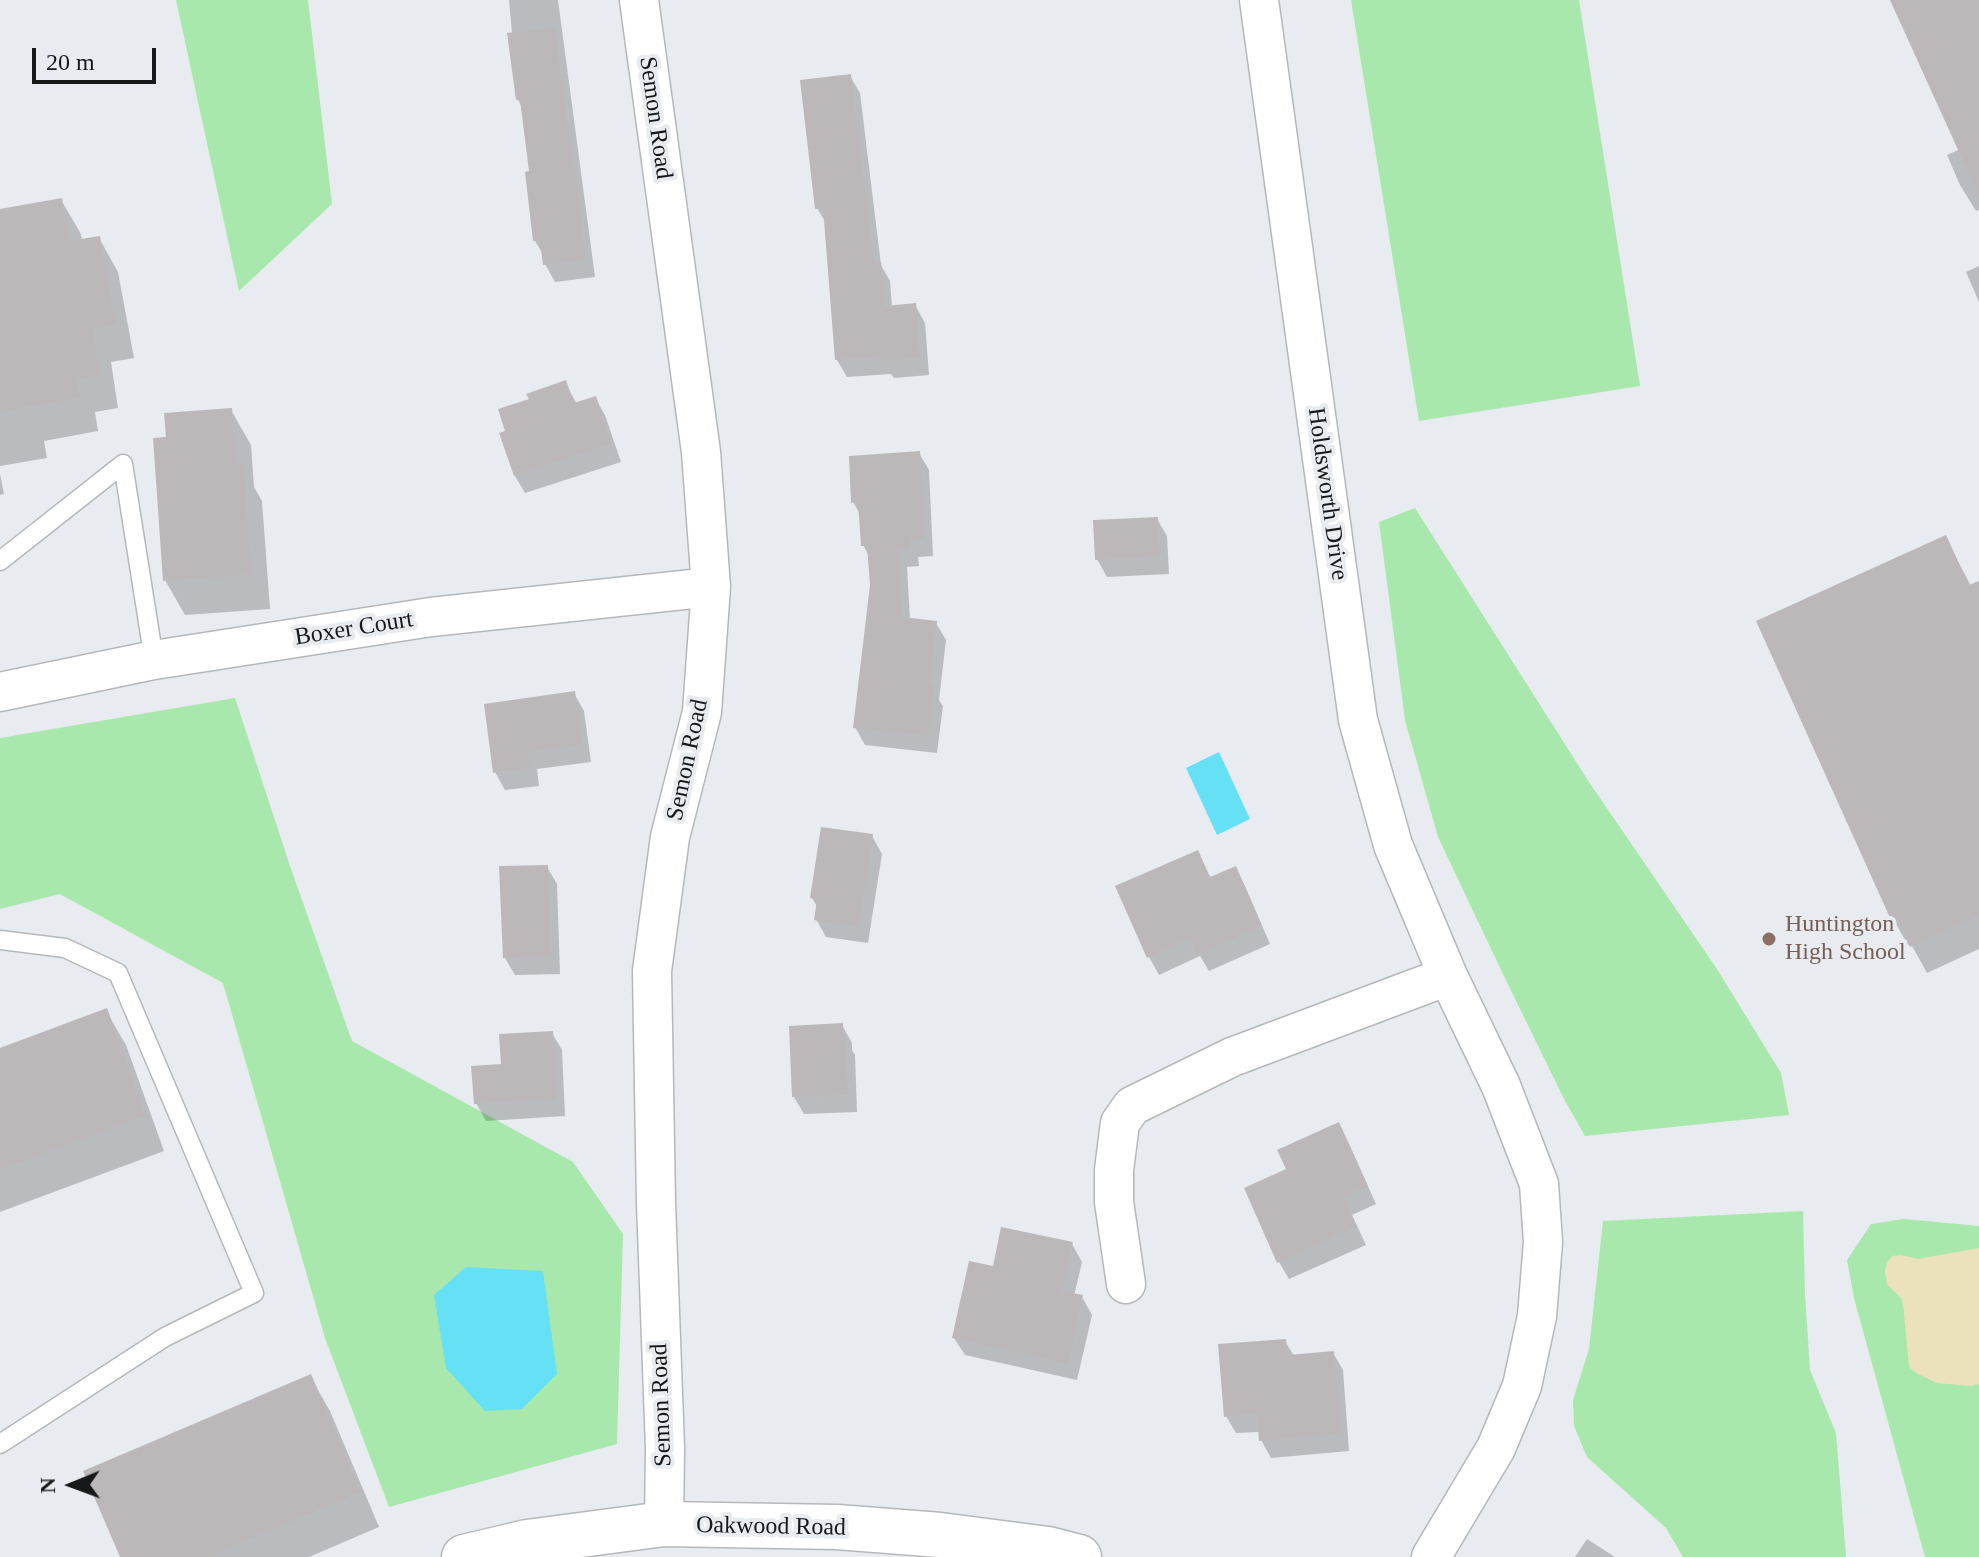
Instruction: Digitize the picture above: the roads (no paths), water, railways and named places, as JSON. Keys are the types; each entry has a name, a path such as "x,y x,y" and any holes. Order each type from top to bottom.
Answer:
{"main road":[{"name":"Oakwood Road","path":"464,1557 527,1542 664,1524 837,1527 940,1535 1048,1549 1079,1557"}],"street":[{"name":"Semon Road","path":"639,0 701,452 711,587 702,712 670,837 652,971 665,1448 664,1524"},
{"name":"Holdsworth Drive","path":"1259,0 1358,720 1393,845 1448,976 1501,1086 1539,1184 1543,1242 1537,1316 1522,1386 1496,1448 1431,1557"},
{"name":"Boxer Court","path":"0,692 154,660 431,617 711,587"},
{"path":"1126,1284 1114,1202 1114,1170 1120,1123 1132,1106 1232,1057 1448,976"}],"lane":[{"path":"0,561 123,464 154,660"},
{"path":"0,940 65,948 118,973 254,1293 165,1337 0,1444"}],"water":[{"path":"1219,752 1250,819 1217,835 1186,768"},
{"path":"466,1267 543,1271 557,1374 522,1409 485,1411 446,1368 434,1295"}],"place":[{"name":"Huntington High School","path":"1769,939"}]}
